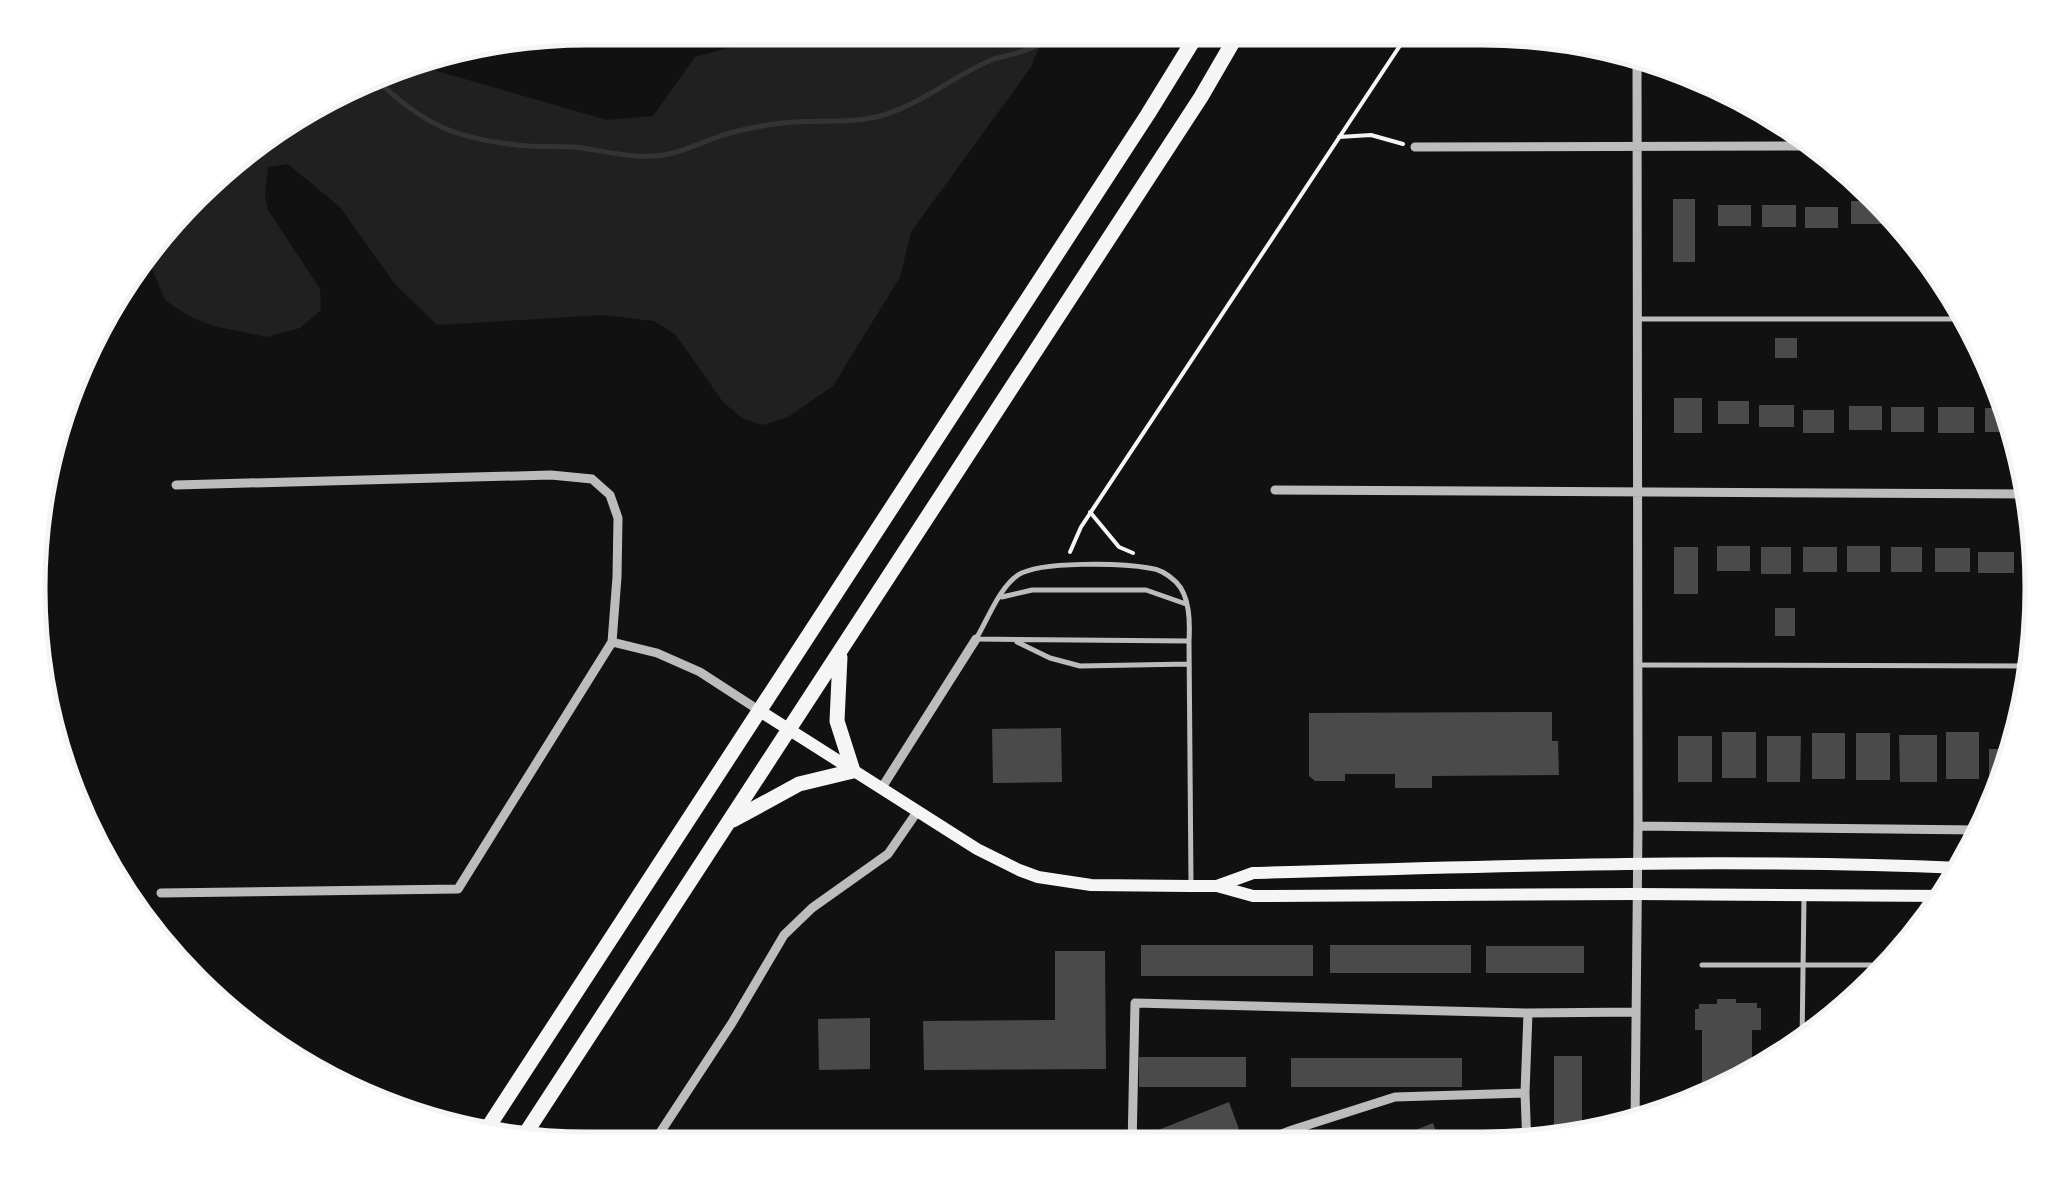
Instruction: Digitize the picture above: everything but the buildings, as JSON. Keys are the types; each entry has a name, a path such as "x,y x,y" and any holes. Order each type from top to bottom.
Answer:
{"highway":[{"path":"491,1123 1190,45"},
{"path":"529,1128 1232,45"},
{"path":"730,822 799,784 853,771 837,721 840,653"}],"main road":[{"path":"760,711 1000,862 1038,877 1068,882 1217,886 1253,896 1929,896"},
{"path":"1217,886 1253,873 1636,862 1947,867"}],"street":[{"path":"1635,1109 1637,68"},
{"path":"1414,146 1796,146"},
{"path":"162,893 458,889 612,642 617,577 618,518 610,496 592,480 551,475 176,485"},
{"path":"1274,490 2017,494"},
{"path":"881,788 976,639"},
{"path":"612,642 657,653 700,672 760,711"},
{"path":"660,1132 784,934 812,908 888,854 916,812"},
{"path":"1638,826 1969,830"},
{"path":"1132,1132 1136,1003 1636,1012"},
{"path":"1526,1130 1528,1013"},
{"path":"1287,1132 1394,1098 1525,1093"}],"lane":[{"path":"1638,319 1953,319"},
{"path":"1189,641 976,639 1008,583 1033,568 1067,564 1150,568 1164,572 1178,584 1190,622 1191,886"},
{"path":"1000,597 1032,590 1146,590 1186,604"},
{"path":"1013,640 1050,658 1080,666 1189,664"},
{"path":"1638,665 2019,666"},
{"path":"1802,1027 1804,897"},
{"path":"1702,964 1874,965"}],"path":[{"path":"1067,564 1090,512 1400,45"},
{"path":"1339,137 1370,135 1414,146"},
{"path":"1090,512 1119,548 1131,553"}],"shaded area":[{"path":"738,45 1040,45 1031,67 911,232 900,277 833,386 788,417 763,425 742,418 723,402 675,334 654,321 603,315 437,325 395,284 340,207 288,164 268,167 268,210 320,289 321,310 300,328 267,337 213,326 165,300 151,267 180,230 258,157 348,101 430,69 607,120 653,116 695,57"}],"waterway":[{"path":"383,85 426,119 481,140 653,156 759,126 880,116 909,105 989,61 1039,45"}]}
